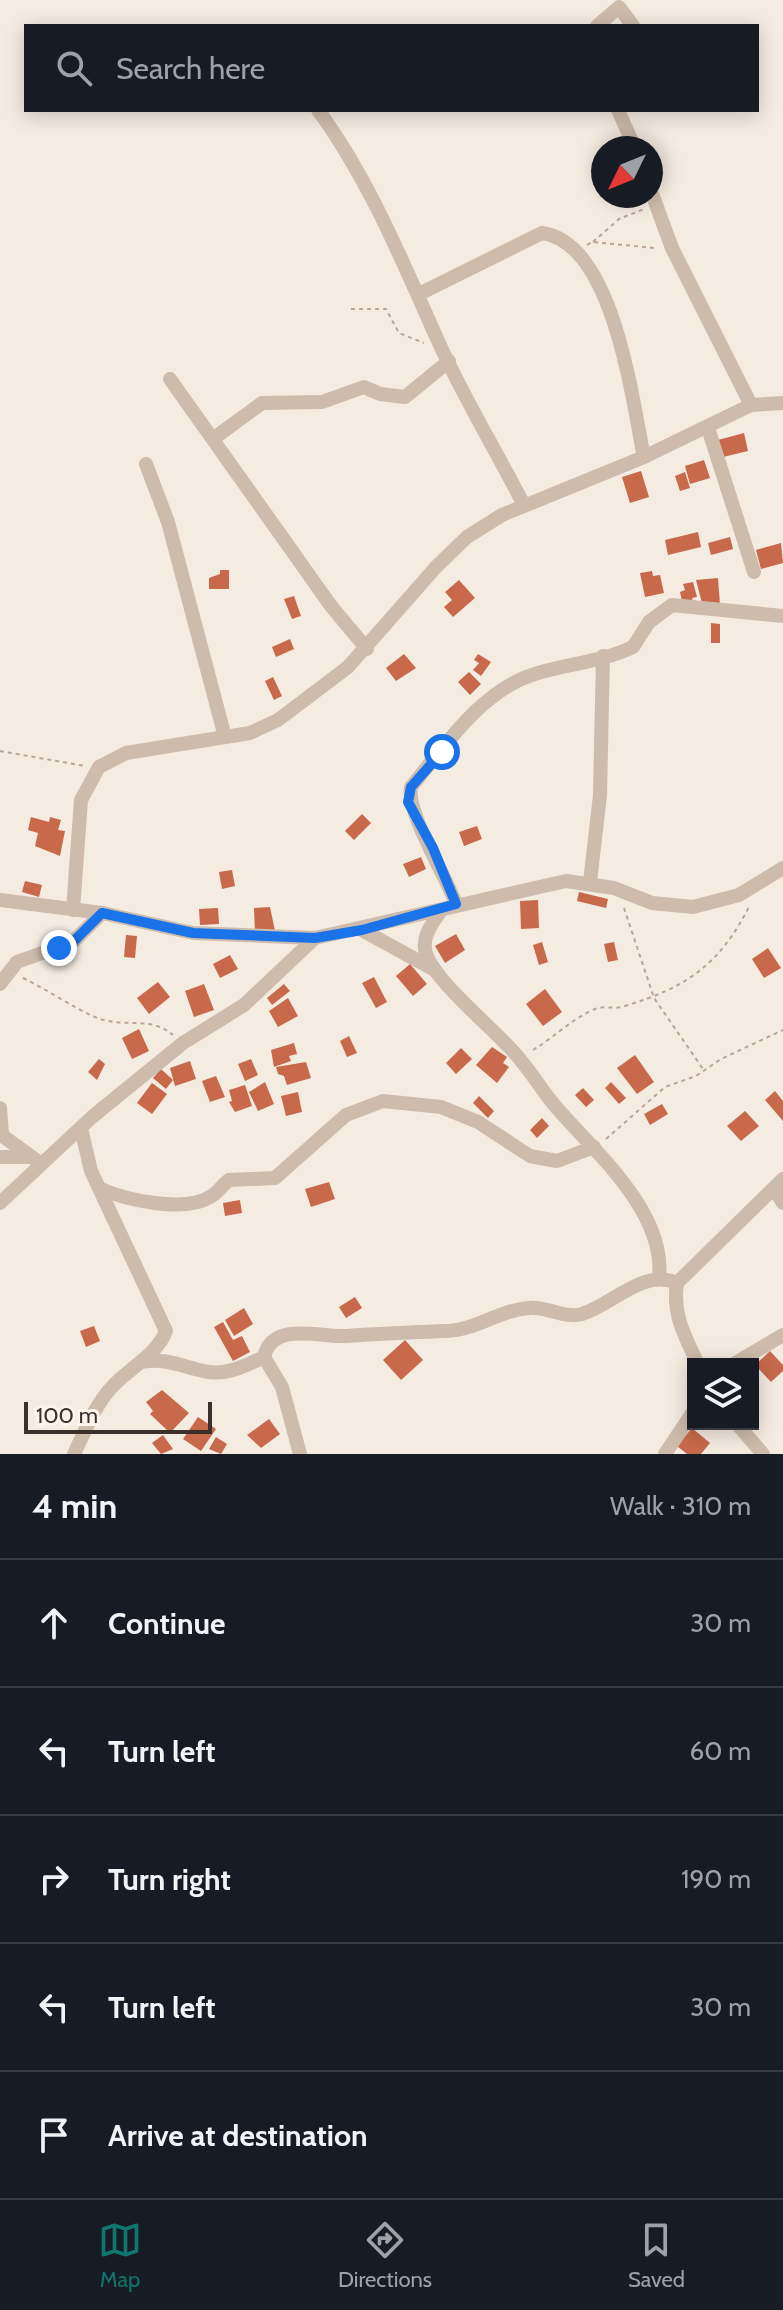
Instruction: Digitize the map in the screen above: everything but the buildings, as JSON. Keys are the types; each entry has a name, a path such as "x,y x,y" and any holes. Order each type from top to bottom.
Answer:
{"street":[{"path":"599,24 619,7 632,24"},
{"path":"319,112 358,173 419,294 440,346 524,505"},
{"path":"619,112 630,136"},
{"path":"658,208 672,248 751,405"},
{"path":"419,294 542,233 554,235 576,252 602,294 618,334 644,457"},
{"path":"213,439 266,402 322,402 364,387 380,394 405,397 449,361"},
{"path":"170,379 331,606 367,649"},
{"path":"73,910 81,800 99,767 126,753 250,733 278,720 367,649 436,567 467,537 524,505 644,457 751,405 783,403"},
{"path":"708,428 754,572"},
{"path":"146,464 168,522 225,737"},
{"path":"456,904 433,848 408,802 411,787 466,722 507,687 535,673 633,647 649,622 672,605 783,616"},
{"path":"590,882 600,795 603,656"},
{"path":"0,900 102,913 193,933 315,938 362,930 456,904 566,881 590,882 614,888 652,903 693,907 739,895 783,868"},
{"path":"441,910 426,935 428,959 520,1059 557,1108 615,1170 656,1240 661,1256 659,1278"},
{"path":"3,980 29,955 46,953 73,942 102,913"},
{"path":"362,930 436,971"},
{"path":"0,1203 35,1160 81,1128 183,1043 244,1005 315,938"},
{"path":"99,1188 138,1201 187,1203 208,1199 229,1180 275,1178 346,1115 383,1101 441,1107 478,1122 530,1156 557,1161 594,1147"},
{"path":"0,1108 1,1134 35,1160"},
{"path":"74,1454 89,1421 111,1388 141,1362 163,1339 166,1331 99,1188 85,1151 81,1128"},
{"path":"0,1157 35,1160"},
{"path":"695,1358 677,1318 674,1301 677,1283 778,1184 783,1203"},
{"path":"300,1454 282,1387 264,1357 265,1349 282,1337 308,1331 339,1336 451,1331 533,1307 582,1314 624,1291 659,1278 677,1283"},
{"path":"744,1358 783,1335"},
{"path":"141,1362 161,1358 210,1372 222,1372 264,1357"},
{"path":"665,1454 687,1421"},
{"path":"742,1430 763,1454"}],"path":[{"path":"576,252 637,208"},
{"path":"592,242 672,248"},
{"path":"351,309 381,307 405,337 440,346"},
{"path":"0,751 99,767"},
{"path":"520,1059 593,1010 618,1009 654,998 706,967 726,948 762,882"},
{"path":"614,888 630,920 644,976 654,998 704,1070"},
{"path":"3,980 49,988 96,1017 162,1025 183,1043"},
{"path":"594,1147 629,1123 665,1087 686,1081 783,1030"}],"route":[{"path":"59,948 73,942 102,913 193,933 315,938 362,930 456,904 433,848 408,802 411,787 442,752"}]}
